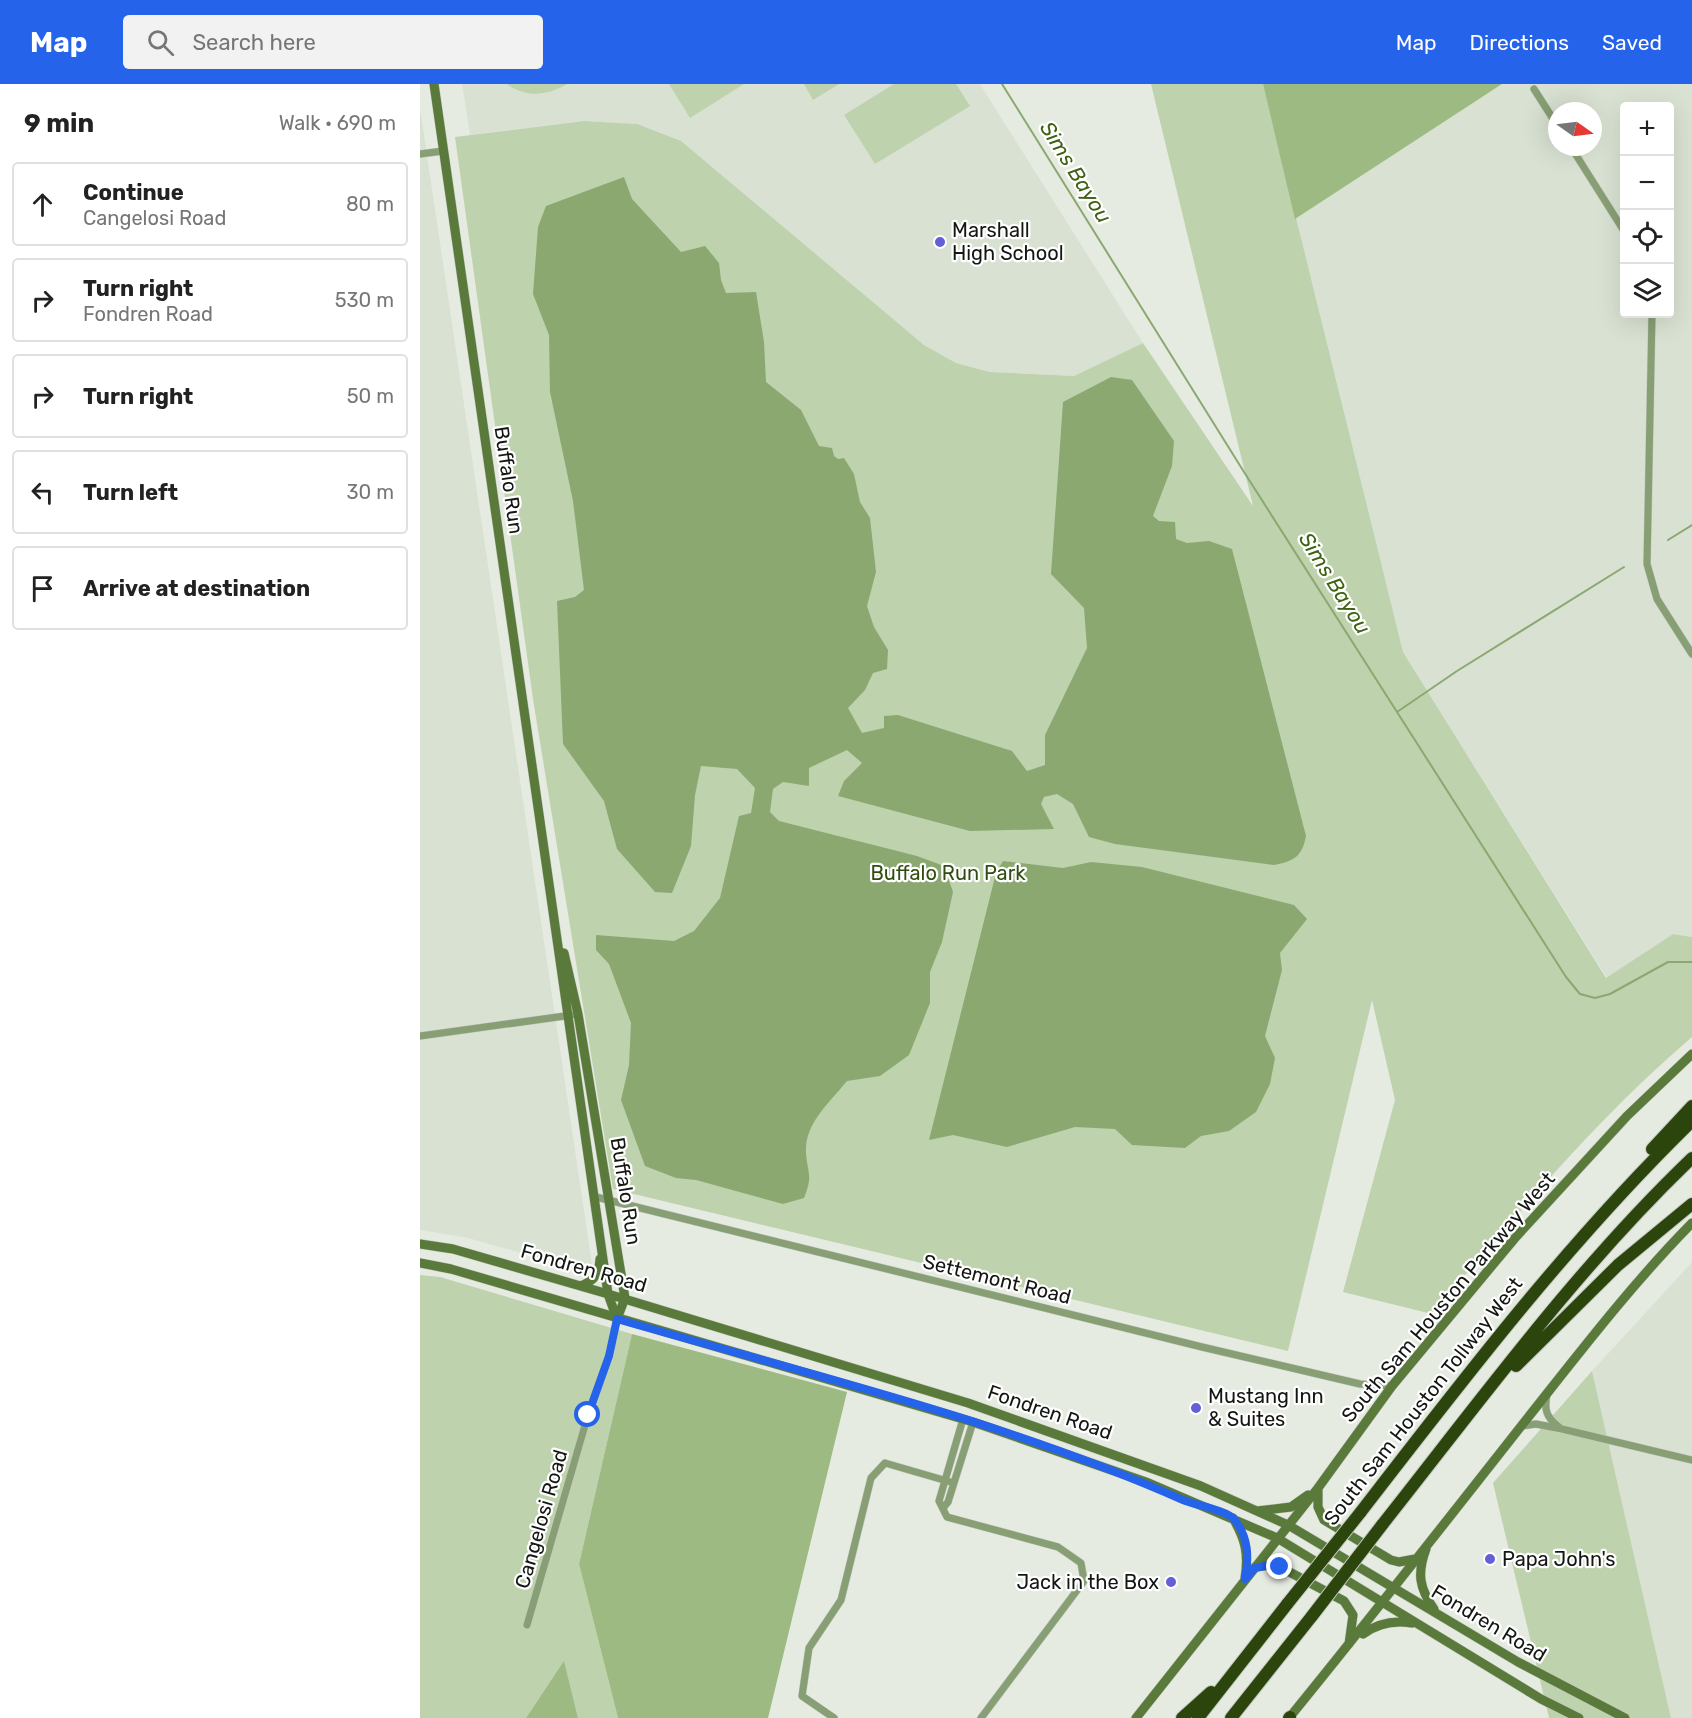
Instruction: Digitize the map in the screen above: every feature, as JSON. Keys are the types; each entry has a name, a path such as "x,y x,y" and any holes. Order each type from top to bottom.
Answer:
{"highway":[{"path":"1567,1253 1649,1153 1692,1106"},
{"name":"South Sam Houston Tollway West","path":"1198,1718 1489,1347 1567,1253 1692,1121"},
{"path":"1231,1718 1471,1411 1605,1249 1692,1158"},
{"path":"1471,1411 1618,1265 1692,1204"},
{"path":"1182,1718 1242,1662"}],"main road":[{"name":"Buffalo Run","path":"434,84 549,882 610,1201 624,1298 617,1319"},
{"name":"Buffalo Run","path":"573,1015 608,1294 617,1319"},
{"name":"South Sam Houston Parkway West","path":"1136,1718 1318,1488 1392,1386 1515,1238 1627,1116 1692,1054"},
{"path":"1290,1718 1383,1603 1428,1542 1659,1256 1692,1223"},
{"name":"Fondren Road","path":"420,1244 453,1249 723,1328 978,1406 1152,1467 1288,1526 1552,1682 1625,1718"},
{"path":"581,1286 594,1280 598,1273 602,1245"},
{"path":"451,1269 453,1249"},
{"name":"Fondren Road","path":"420,1263 451,1269 968,1420 1146,1482 1278,1538 1541,1699 1579,1718"},
{"path":"717,1348 723,1328"},
{"path":"836,1381 841,1364"},
{"path":"968,1403 968,1420"},
{"path":"968,1420 978,1406"},
{"path":"1146,1482 1152,1467"},
{"path":"1256,1511 1291,1507 1318,1488"},
{"path":"1318,1488 1320,1512 1330,1524 1391,1560 1399,1562 1415,1559"},
{"path":"1233,1518 1244,1536 1248,1551 1245,1579"},
{"path":"1428,1542 1419,1580 1425,1596 1437,1613"},
{"path":"1255,1568 1270,1565 1280,1567 1344,1601 1353,1615 1350,1644"},
{"path":"1350,1644 1374,1626 1386,1622 1417,1624"},
{"path":"1541,1699 1552,1682"}],"street":[{"path":"1534,89 1548,111"},
{"path":"420,154 443,151"},
{"path":"1577,156 1620,225"},
{"path":"1652,318 1647,564 1657,599 1692,654"},
{"path":"420,1036 573,1015"},
{"name":"Settemont Road","path":"596,1197 1202,1347 1360,1384 1392,1386"},
{"name":"Cangelosi Road","path":"527,1625 588,1415 609,1356 617,1319"},
{"path":"1547,1394 1545,1406 1547,1417 1562,1429"},
{"path":"968,1420 944,1480 939,1501 947,1517 1058,1547 1081,1563 1084,1581 981,1718"},
{"path":"943,1508 948,1502 954,1483 968,1420"},
{"path":"1522,1426 1536,1424 1562,1429 1692,1460"},
{"path":"834,1718 802,1696 808,1647 841,1600 871,1478 885,1463 954,1483"}],"shaded area":[{"name":"Marshall High School","path":"462,84 980,84 1143,343 1074,376 990,372 956,363 924,345 637,124 584,121 470,135"},
{"path":"1263,84 1502,84 1295,219"},
{"path":"1502,84 1692,84 1692,937 1673,934 1607,978 1403,652 1295,219"},
{"path":"420,108 592,1264 581,1270 468,1238 420,1230"},
{"path":"624,177 632,199 681,252 705,246 719,263 721,280 726,293 756,292 764,342 766,382 801,410 819,446 832,448 834,456 838,459 844,458 854,474 860,502 870,518 876,572 867,606 874,627 888,650 887,669 873,673 865,690 848,708 862,733 884,728 884,716 898,715 1012,751 1027,771 1045,765 1045,735 1087,648 1084,608 1051,574 1063,402 1111,377 1132,380 1174,441 1172,466 1153,516 1159,521 1175,522 1176,539 1187,543 1209,541 1232,549 1306,836 1302,849 1296,857 1274,865 1115,844 1089,837 1073,804 1057,794 1044,797 1041,804 1054,829 970,831 838,796 844,781 862,763 847,750 809,768 809,786 783,782 773,789 770,812 779,821 917,856 944,866 953,892 942,942 930,972 930,1003 909,1055 880,1076 847,1081 826,1105 809,1132 806,1142 809,1180 804,1198 783,1204 696,1180 676,1178 645,1166 621,1100 629,1065 631,1023 609,964 596,950 596,935 674,941 694,931 720,898 739,816 751,813 755,788 737,769 701,766 695,795 691,846 672,893 655,892 617,849 604,801 563,744 557,601 575,597 584,590 573,501 550,392 549,335 533,294 538,227 546,206"},
{"path":"1003,861 1063,868 1091,862 1142,867 1294,905 1307,919 1280,953 1282,970 1265,1036 1275,1058 1270,1084 1256,1112 1229,1131 1201,1136 1185,1148 1132,1145 1115,1129 1075,1127 1007,1147 953,1135 929,1140 996,873"},
{"path":"1692,1262 1692,1718 1671,1718 1592,1371"},
{"path":"632,1334 847,1392 768,1718 618,1718 579,1564"},
{"path":"564,1661 578,1718 526,1718"}],"green space":[{"path":"507,84 567,84 552,91 537,94 522,92"},
{"path":"669,84 744,84 690,118"},
{"path":"804,84 839,84 813,100"},
{"path":"894,84 956,84 970,106 875,164 844,115"},
{"name":"Buffalo Run Park","path":"1151,84 1263,84 1403,652 1606,978 1673,934 1692,937 1692,1037 1622,1101 1589,1135 1432,1314 1343,1292 1395,1100 1372,1000 1288,1351 613,1189 533,699 455,137 584,121 637,124 681,141 924,345 956,363 990,372 1074,376 1143,343 1253,506"},
{"path":"420,1275 440,1277 632,1334 579,1564 618,1718 578,1718 564,1662 526,1718 420,1718"},
{"path":"1592,1371 1671,1718 1549,1718 1493,1483"}],"waterway":[{"name":"Sims Bayou","path":"1002,84 1244,472 1566,977 1580,994 1595,998 1610,994 1668,962 1692,962"},
{"path":"1668,540 1692,525"},
{"path":"1397,712 1457,671 1624,567"}],"place":[{"name":"Marshall High School","path":"940,242"},
{"name":"Mustang Inn & Suites","path":"1196,1408"},
{"name":"Papa John's","path":"1490,1559"},
{"name":"Jack in the Box","path":"1171,1582"}],"route":[{"path":"588,1415 609,1356 617,1319 973,1422 1146,1482 1233,1518 1244,1536 1248,1551 1245,1579 1255,1568 1270,1565 1280,1567"}]}
